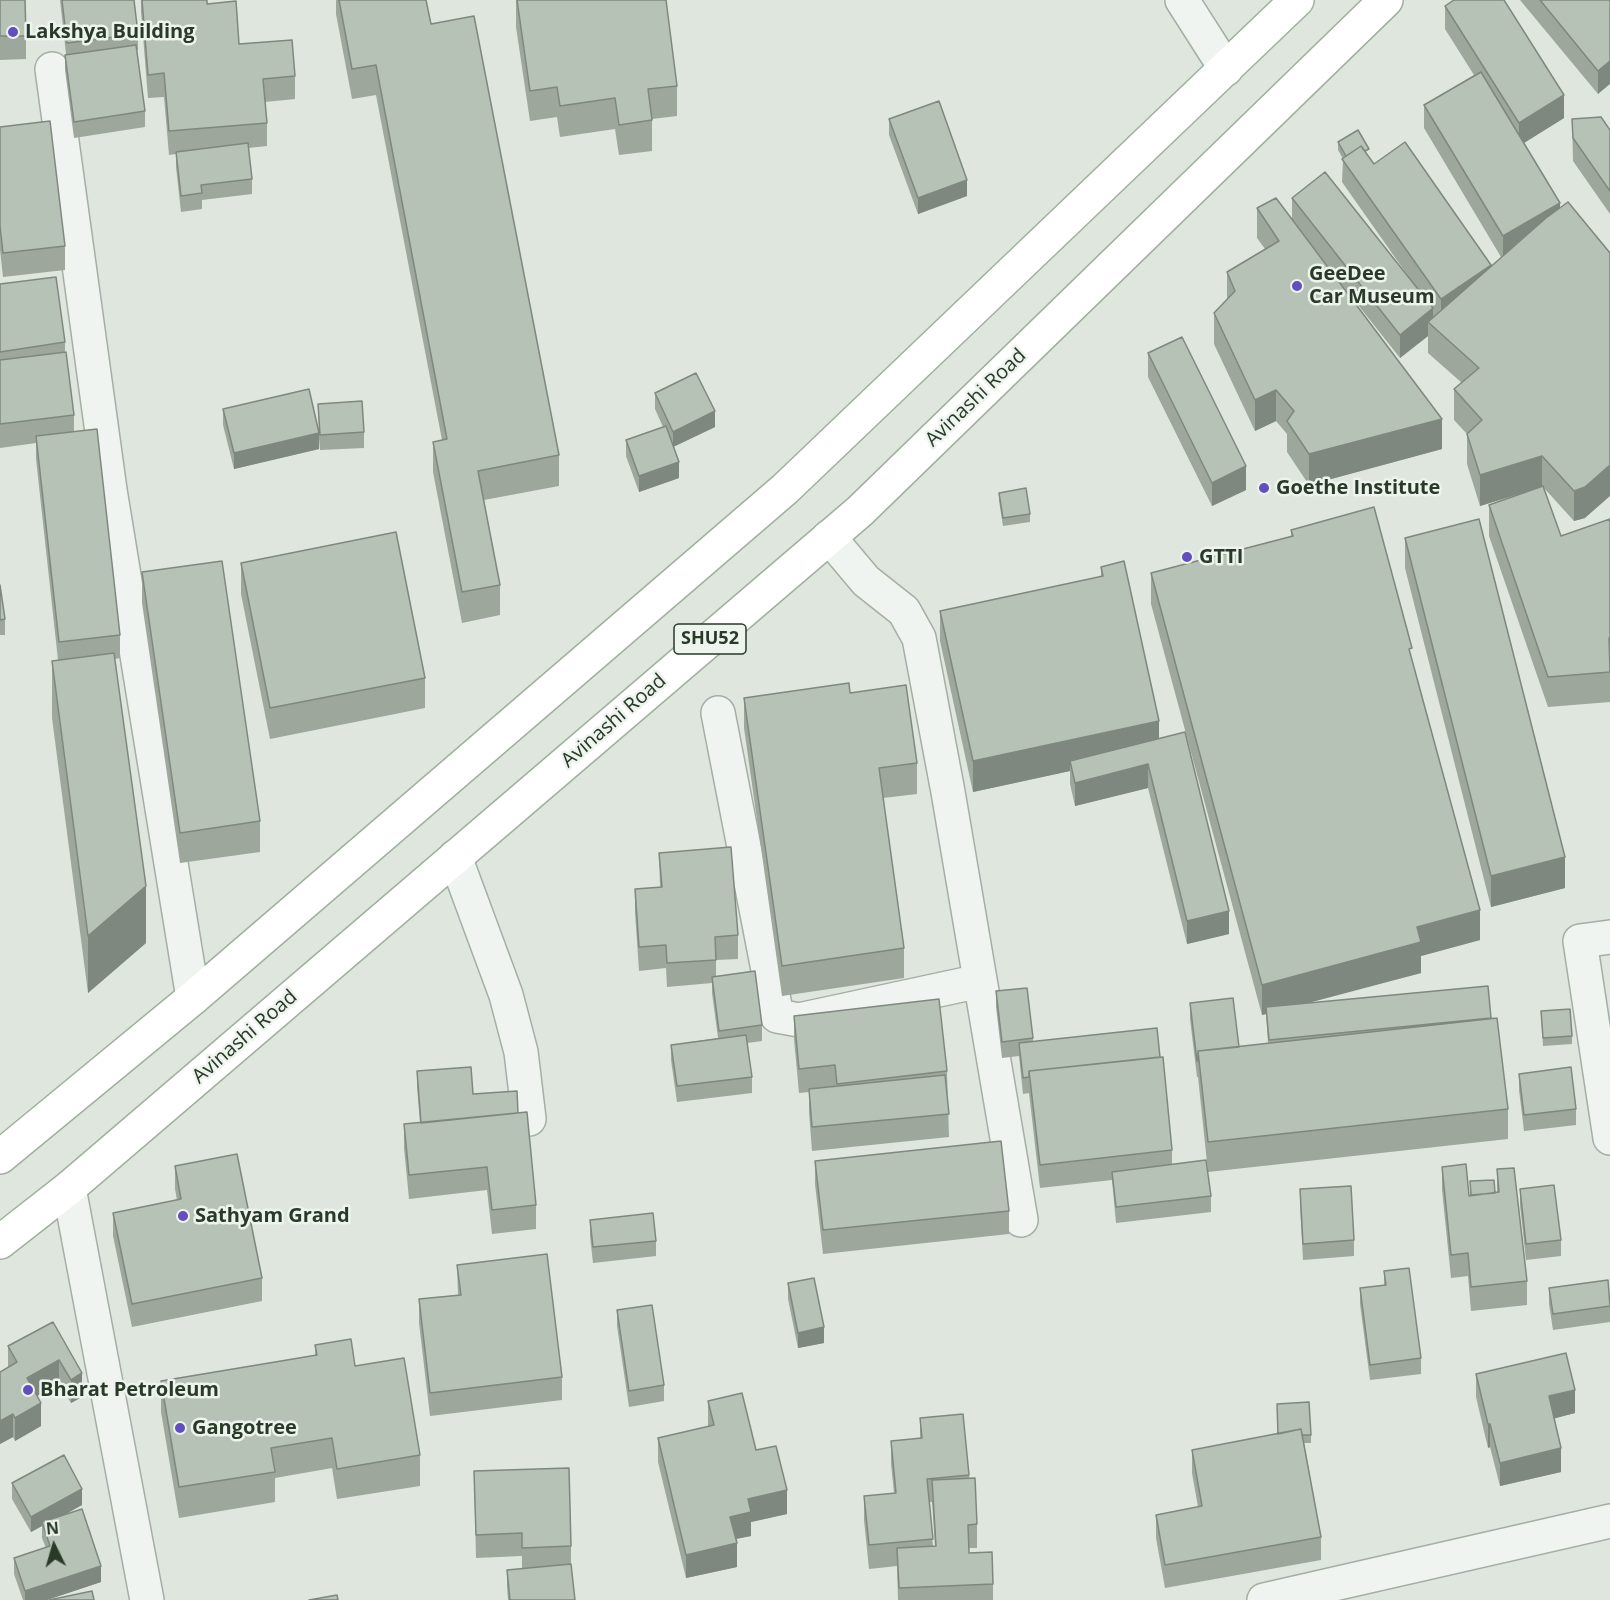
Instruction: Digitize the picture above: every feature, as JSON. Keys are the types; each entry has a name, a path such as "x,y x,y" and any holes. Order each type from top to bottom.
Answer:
{"main road":[{"name":"Avinashi Road","path":"0,1242 69,1188 860,511 1386,0"},
{"path":"0,1156 193,998 785,489 1226,69 1291,3"}],"street":[{"path":"1182,0 1226,69"},
{"path":"52,69 110,490 193,998"},
{"path":"829,537 866,581 904,611 919,638 951,804 1021,1220"},
{"path":"718,713 777,1016 799,1020 980,981"},
{"path":"455,857 506,995 521,1053 529,1119"},
{"path":"1610,938 1580,941 1610,1138"},
{"path":"975,1150 1008,1146"},
{"path":"69,1188 147,1600"},
{"path":"1264,1600 1610,1521"}],"building":[{"path":"0,0 25,0 26,36 0,36"},
{"path":"62,0 134,0 138,34 67,43"},
{"path":"142,0 207,0 207,4 236,1 239,44 292,40 295,76 263,79 267,123 169,131 164,73 148,75"},
{"path":"339,0 426,0 431,24 474,16 559,455 478,471 500,585 462,592 433,442 447,439 376,65 352,69"},
{"path":"517,0 666,0 677,86 648,89 652,120 619,125 615,98 560,106 557,87 530,91"},
{"path":"1454,0 1504,0 1564,95 1519,123 1445,6"},
{"path":"1540,0 1610,0 1610,61 1598,71"},
{"path":"136,45 145,111 74,122 65,55"},
{"path":"1481,72 1560,203 1503,236 1424,105"},
{"path":"939,101 967,180 918,198 889,119"},
{"path":"1601,117 1610,130 1610,191 1573,138 1572,119"},
{"path":"50,121 65,246 3,253 0,226 0,127"},
{"path":"1358,130 1369,149 1365,151 1361,146 1346,156 1338,142"},
{"path":"1405,142 1491,265 1441,299 1342,159 1361,146 1374,164"},
{"path":"248,143 252,179 201,185 202,193 181,196 176,152"},
{"path":"1325,172 1433,308 1400,335 1292,198"},
{"path":"1276,198 1442,419 1309,454 1287,421 1294,411 1276,390 1255,400 1214,313 1235,291 1227,272 1279,241 1257,208"},
{"path":"1568,202 1610,253 1610,465 1585,487 1574,491 1542,456 1480,475 1467,434 1482,420 1454,389 1479,368 1428,322 1546,218"},
{"path":"56,277 65,342 0,352 0,284"},
{"path":"1182,337 1246,466 1212,483 1148,353"},
{"path":"66,352 74,415 0,424 0,360"},
{"path":"696,373 715,411 673,432 655,393"},
{"path":"309,389 319,433 234,453 223,409"},
{"path":"362,401 364,432 320,435 318,404"},
{"path":"666,426 679,462 639,476 626,440"},
{"path":"97,429 120,635 59,642 36,436"},
{"path":"1543,486 1561,536 1610,519 1610,672 1548,677 1489,505"},
{"path":"1026,488 1030,514 1003,518 999,493"},
{"path":"1374,507 1412,648 1409,649 1480,910 1417,927 1421,942 1262,985 1151,573 1293,536 1291,530"},
{"path":"1479,519 1565,857 1491,876 1405,538"},
{"path":"396,532 425,678 270,708 241,563"},
{"path":"222,561 260,821 180,833 142,572"},
{"path":"1124,561 1159,721 973,761 940,611 1103,576 1101,567"},
{"path":"0,585 5,619 0,620"},
{"path":"114,653 146,886 88,936 52,661"},
{"path":"849,683 850,693 906,685 917,763 879,768 904,948 782,966 744,698"},
{"path":"1185,732 1229,911 1187,921 1148,764 1075,783 1070,761"},
{"path":"731,847 738,935 715,937 716,960 667,963 666,945 639,947 635,889 662,887 659,853"},
{"path":"755,971 762,1025 719,1031 712,977"},
{"path":"1488,986 1491,1018 1269,1040 1266,1007"},
{"path":"1027,988 1033,1038 1002,1042 996,991"},
{"path":"1233,998 1239,1047 1198,1051 1197,1061 1190,1003"},
{"path":"939,999 947,1071 837,1084 835,1065 799,1069 794,1016"},
{"path":"1570,1009 1572,1036 1543,1038 1541,1011"},
{"path":"1497,1018 1508,1109 1208,1142 1198,1051"},
{"path":"1157,1028 1160,1057 1029,1071 1029,1077 1023,1078 1019,1043"},
{"path":"746,1035 752,1077 677,1086 671,1045"},
{"path":"1163,1057 1172,1150 1040,1165 1029,1071"},
{"path":"471,1067 473,1094 517,1091 518,1113 421,1123 417,1071"},
{"path":"1571,1067 1576,1109 1524,1115 1519,1074"},
{"path":"945,1075 949,1114 812,1127 809,1089"},
{"path":"527,1112 536,1205 492,1210 487,1167 409,1175 404,1124"},
{"path":"1001,1141 1009,1211 823,1230 815,1161"},
{"path":"237,1154 262,1278 132,1304 113,1213 181,1199 175,1166"},
{"path":"1206,1160 1211,1196 1116,1207 1112,1172"},
{"path":"1466,1164 1469,1196 1499,1192 1497,1169 1514,1168 1527,1281 1471,1287 1468,1253 1451,1255 1442,1167"},
{"path":"1494,1180 1495,1193 1471,1195 1470,1181"},
{"path":"1554,1185 1561,1240 1526,1244 1520,1189"},
{"path":"1351,1186 1354,1240 1303,1244 1300,1189"},
{"path":"653,1213 656,1241 593,1247 590,1220"},
{"path":"547,1254 562,1377 430,1393 419,1299 461,1295 457,1265"},
{"path":"1409,1268 1421,1358 1370,1365 1360,1288 1386,1285 1384,1271"},
{"path":"814,1278 824,1327 798,1333 788,1283"},
{"path":"1608,1280 1610,1306 1553,1314 1549,1288"},
{"path":"652,1305 664,1385 629,1391 617,1310"},
{"path":"53,1322 82,1373 71,1380 59,1360 27,1378 41,1403 15,1418 13,1414 0,1421 0,1372 17,1362 8,1346"},
{"path":"351,1339 355,1366 404,1358 420,1455 337,1469 332,1438 271,1448 275,1472 179,1487 161,1381 317,1355 315,1345"},
{"path":"1566,1353 1575,1390 1549,1396 1561,1448 1500,1463 1476,1374"},
{"path":"742,1393 756,1450 776,1446 787,1490 748,1499 751,1512 730,1517 737,1543 686,1555 658,1438 714,1425 708,1401"},
{"path":"1309,1402 1311,1435 1302,1435 1301,1429 1278,1434 1277,1404"},
{"path":"963,1414 969,1475 927,1479 933,1539 869,1545 864,1496 896,1493 891,1441 922,1438 920,1418"},
{"path":"1301,1429 1321,1537 1165,1565 1156,1515 1202,1506 1192,1450"},
{"path":"64,1455 82,1489 31,1517 12,1483"},
{"path":"569,1468 571,1546 522,1548 522,1533 476,1535 474,1471"},
{"path":"975,1478 977,1524 968,1525 969,1553 992,1552 993,1584 899,1588 897,1548 936,1546 932,1480"},
{"path":"82,1509 101,1566 25,1591 14,1558 50,1546 42,1522"},
{"path":"571,1564 575,1600 510,1600 507,1570"},
{"path":"92,1591 94,1600 49,1600"},
{"path":"337,1595 338,1600 309,1600"}],"place":[{"name":"Lakshya Building","path":"13,32"},
{"name":"GeeDee Car Museum","path":"1297,286"},
{"name":"Goethe Institute","path":"1264,488"},
{"name":"GTTI","path":"1187,557"},
{"name":"Sathyam Grand","path":"183,1216"},
{"name":"Bharat Petroleum","path":"28,1390"},
{"name":"Gangotree","path":"180,1428"}]}
